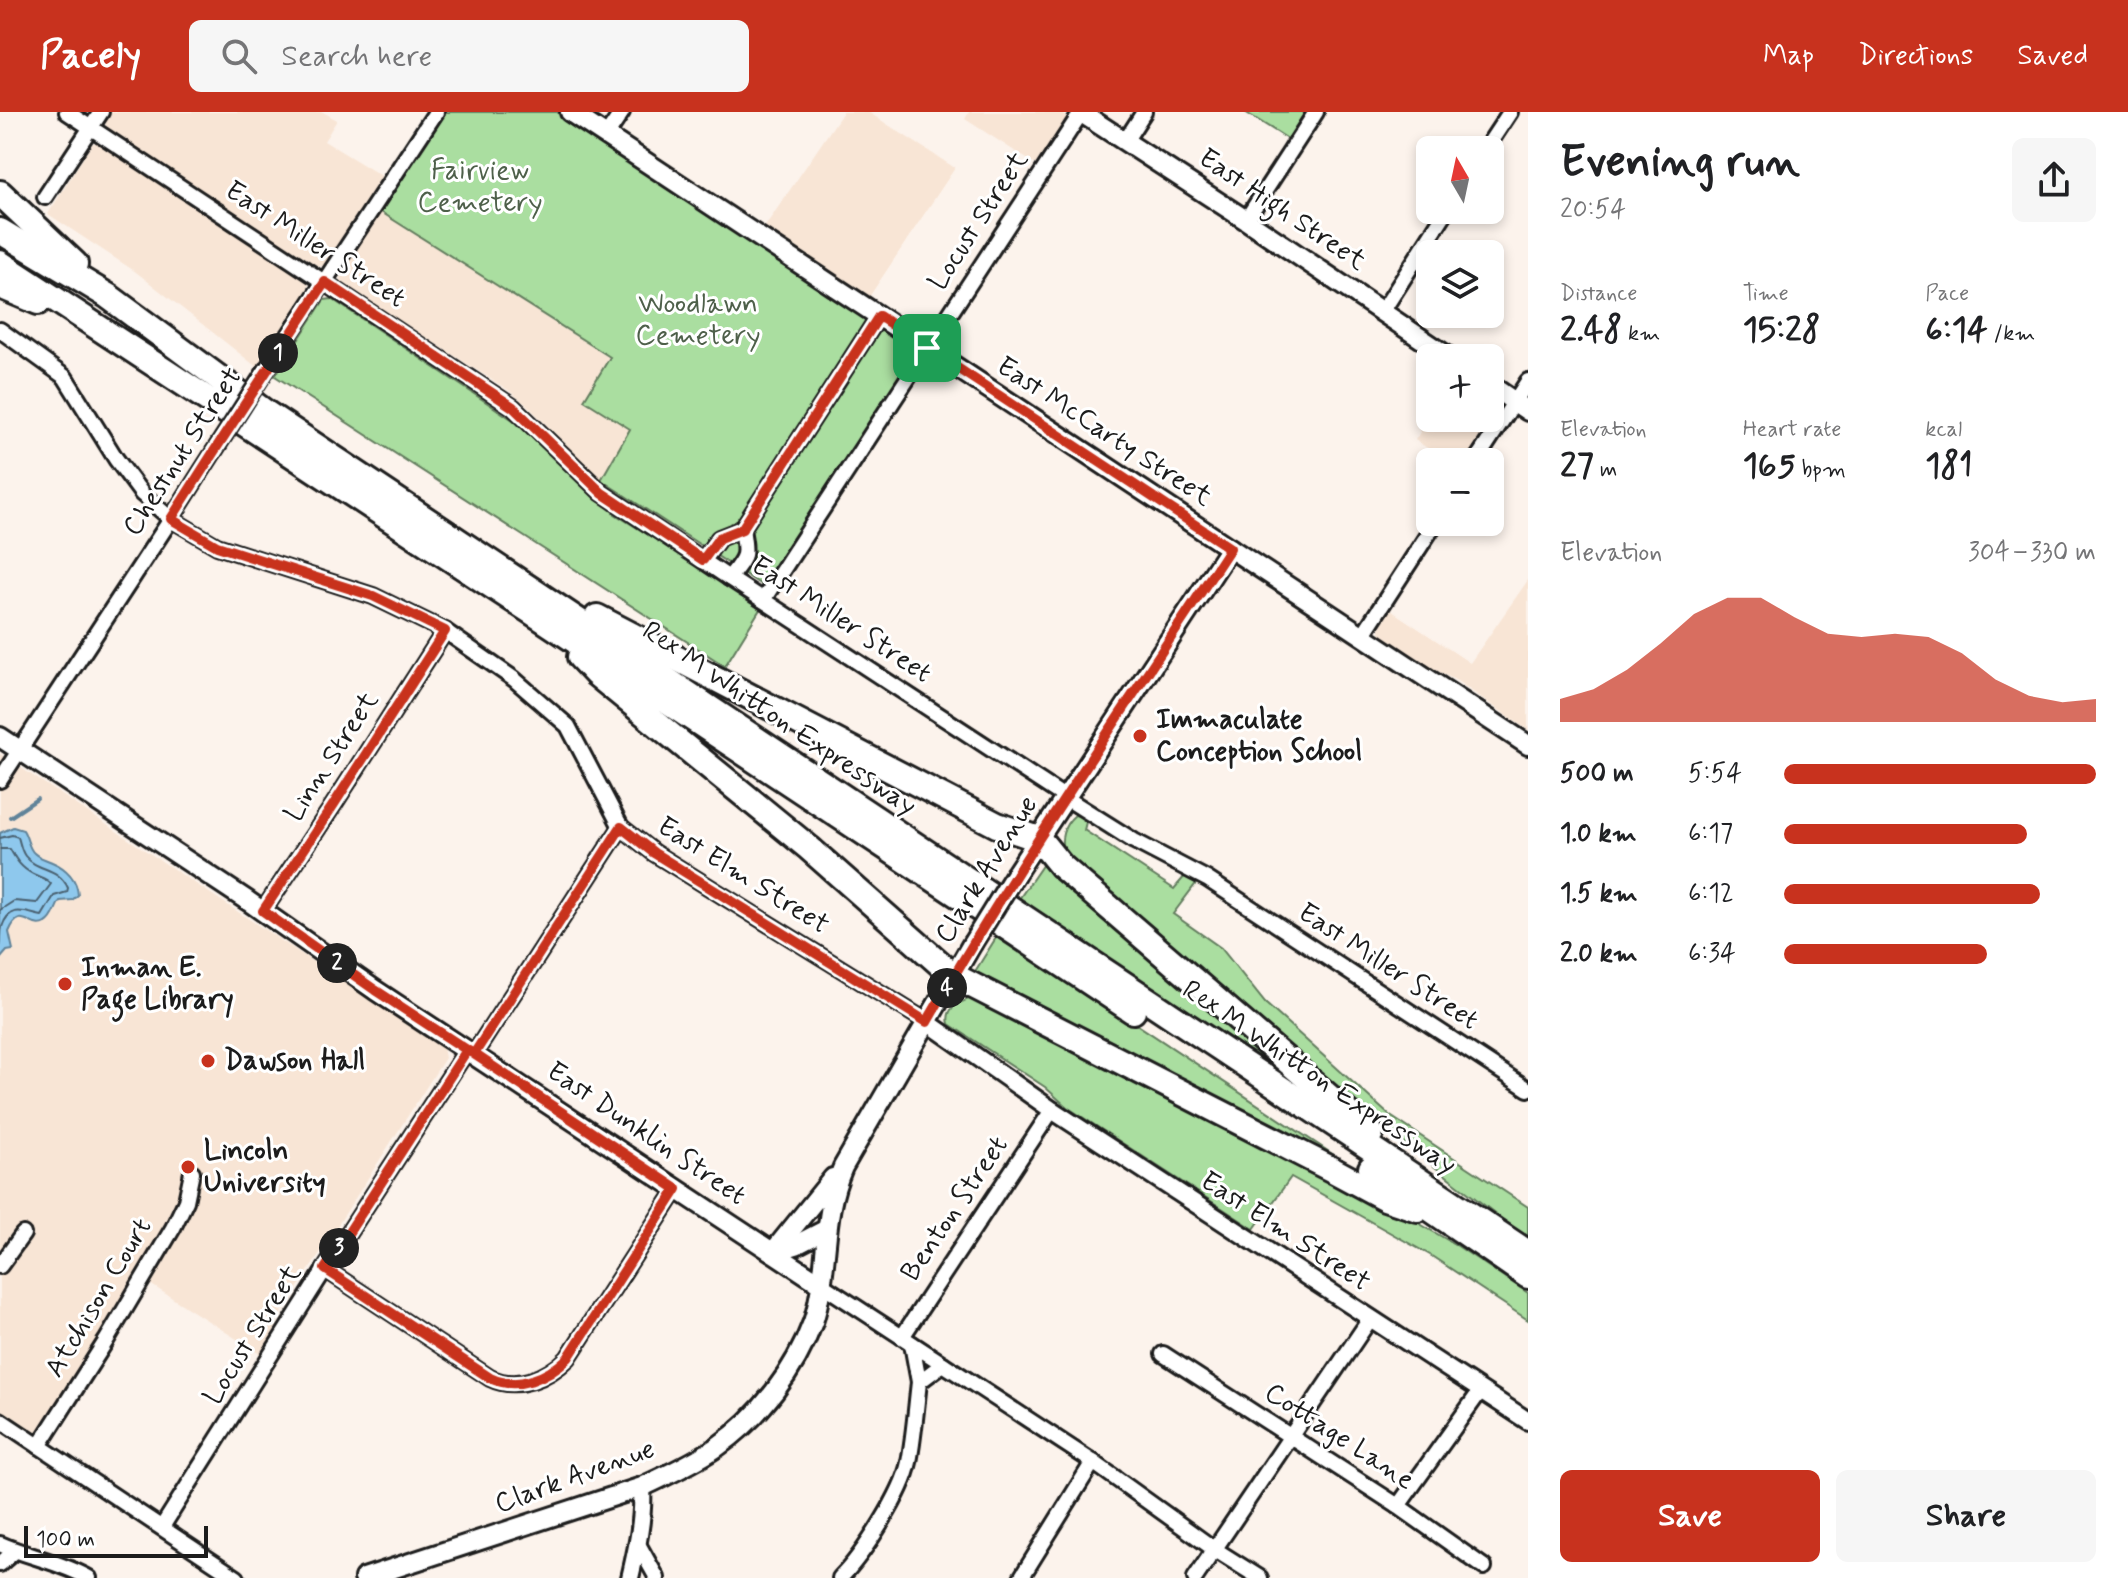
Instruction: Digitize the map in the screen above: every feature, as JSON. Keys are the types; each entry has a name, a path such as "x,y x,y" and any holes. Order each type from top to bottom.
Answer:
{"highway":[{"path":"0,193 108,296"},
{"name":"Rex M Whitton Expressway","path":"0,231 108,296 266,413 1447,1210 1528,1276"},
{"name":"Rex M Whitton Expressway","path":"0,263 1447,1210 1528,1253"},
{"path":"0,286 93,324"},
{"path":"510,575 997,825 1039,839 1061,866 1447,1210"},
{"path":"538,616 596,674 809,848 954,976 1385,1198 1447,1210"}],"main road":[{"name":"East McCarty Street","path":"570,112 1528,745"},
{"name":"East High Street","path":"1081,112 1429,344"},
{"path":"1504,394 1521,406"},
{"name":"Clark Avenue","path":"364,1578 642,1487 717,1447 745,1424 779,1386 814,1320 833,1189 843,1167 1016,873 1230,548"},
{"name":"East Dunklin Street","path":"0,737 263,911 375,990 821,1284"},
{"path":"773,1252 843,1167"},
{"path":"773,1252 796,1245 827,1229"}],"street":[{"name":"East Miller Street","path":"67,112 513,407 602,493 729,578 1134,841 1207,879 1528,1089"},
{"path":"45,197 101,112"},
{"name":"Chestnut Street","path":"0,780 436,112"},
{"path":"606,136 622,112"},
{"name":"Locust Street","path":"763,600 1081,112"},
{"path":"1126,140 1144,112"},
{"path":"1246,220 1316,112"},
{"path":"1494,136 1510,112"},
{"path":"1382,312 1438,224"},
{"path":"703,560 719,538 742,529 879,316"},
{"name":"East Elm Street","path":"0,330 65,377 116,459 142,494 171,519 217,546 373,596 445,631 514,679 568,726 621,827 654,853 927,1022 1052,1110 1528,1421"},
{"path":"1486,448 1521,406 1528,381"},
{"path":"729,578 744,557 742,529"},
{"path":"1362,636 1427,536"},
{"name":"Linn Street","path":"263,911 445,631"},
{"name":"Locust Street","path":"162,1527 325,1269 621,827"},
{"name":"Benton Street","path":"907,1341 1052,1110"},
{"name":"Atchison Court","path":"39,1446 173,1228 186,1201 192,1172"},
{"path":"325,1269 490,1378 511,1384 528,1381 546,1375 568,1358 677,1189"},
{"path":"0,1266 23,1234"},
{"name":"East Dunklin Street","path":"821,1284 1093,1462 1214,1549 1260,1578"},
{"path":"1195,1578 1370,1319"},
{"path":"840,1578 853,1565 890,1508 909,1465 919,1382 907,1341"},
{"name":"Cottage Lane","path":"1163,1354 1398,1506 1484,1567"},
{"path":"919,1382 943,1364"},
{"path":"1398,1506 1481,1390"},
{"path":"0,1420 237,1578"},
{"path":"1021,1578 1093,1462"},
{"path":"630,1578 638,1544 642,1487"},
{"path":"0,1544 89,1578"},
{"path":"638,1544 657,1578"},
{"path":"0,1564 15,1551"}],"shaded area":[{"path":"111,112 323,112 337,120 324,141 385,178 330,264 316,265 107,131 105,121"},
{"path":"843,112 868,112 955,168 869,297 764,228"},
{"path":"969,112 1062,112 1067,123 1041,168 965,119"},
{"path":"98,142 308,281 309,293 258,368 136,272 48,214 92,144"},
{"path":"381,212 610,358 630,429 601,480 527,405 508,390 344,285 340,279 342,272"},
{"path":"1420,432 1487,432 1476,448 1427,448 1415,440"},
{"path":"1528,580 1528,730 1457,681 1381,636 1381,624 1389,609 1470,663"},
{"name":"Lincoln University","path":"0,754 443,1048 445,1058 277,1320 272,1346 265,1357 139,1277 100,1344 36,1437 0,1412"}],"green space":[{"path":"445,112 557,112 915,353 763,586 601,480 630,429 584,400 610,357 381,212"},
{"path":"1245,112 1305,112 1288,139"},
{"path":"332,299 516,422 615,514 762,606 725,666 275,376 324,300"},
{"path":"1075,815 1083,817 1086,822 1084,830 1174,889 1185,876 1197,882 1173,914 1221,948 1265,1003 1389,1115 1528,1207 1528,1239 1373,1119 1064,854 1063,833"},
{"path":"1043,864 1052,865 1360,1128 1017,902"},
{"path":"999,933 1355,1169 974,973"},
{"path":"971,998 984,998 1360,1189 1456,1245 1528,1293 1528,1320 1430,1255 1291,1177 1254,1229 1067,1107 1045,1087 949,1024 951,1010"}],"water":[{"path":"13,827 23,830 36,855 57,864 70,875 78,895 72,900 60,901 46,923 41,925 22,919 13,924 9,932 13,950 7,951 0,959 0,833"}],"waterway":[{"path":"10,817 37,799"}],"place":[{"name":"Immaculate Conception School","path":"1140,736"},
{"name":"Inman E. Page Library","path":"65,984"},
{"name":"Dawson Hall","path":"208,1061"},
{"name":"Lincoln University","path":"188,1167"}],"route":[{"path":"927,348 879,316 742,529 719,538 703,560 602,493 513,407 325,282 171,519 217,546 373,596 445,631 263,911 375,990 474,1054 677,1189 568,1358 546,1375 511,1384 500,1383 325,1269 467,1050 474,1054 621,827 654,853 927,1022 1016,873 1230,548 927,348"}],"park label":[{"name":"Fairview Cemetery","path":"480,187"},
{"name":"Woodlawn Cemetery","path":"698,320"}]}
